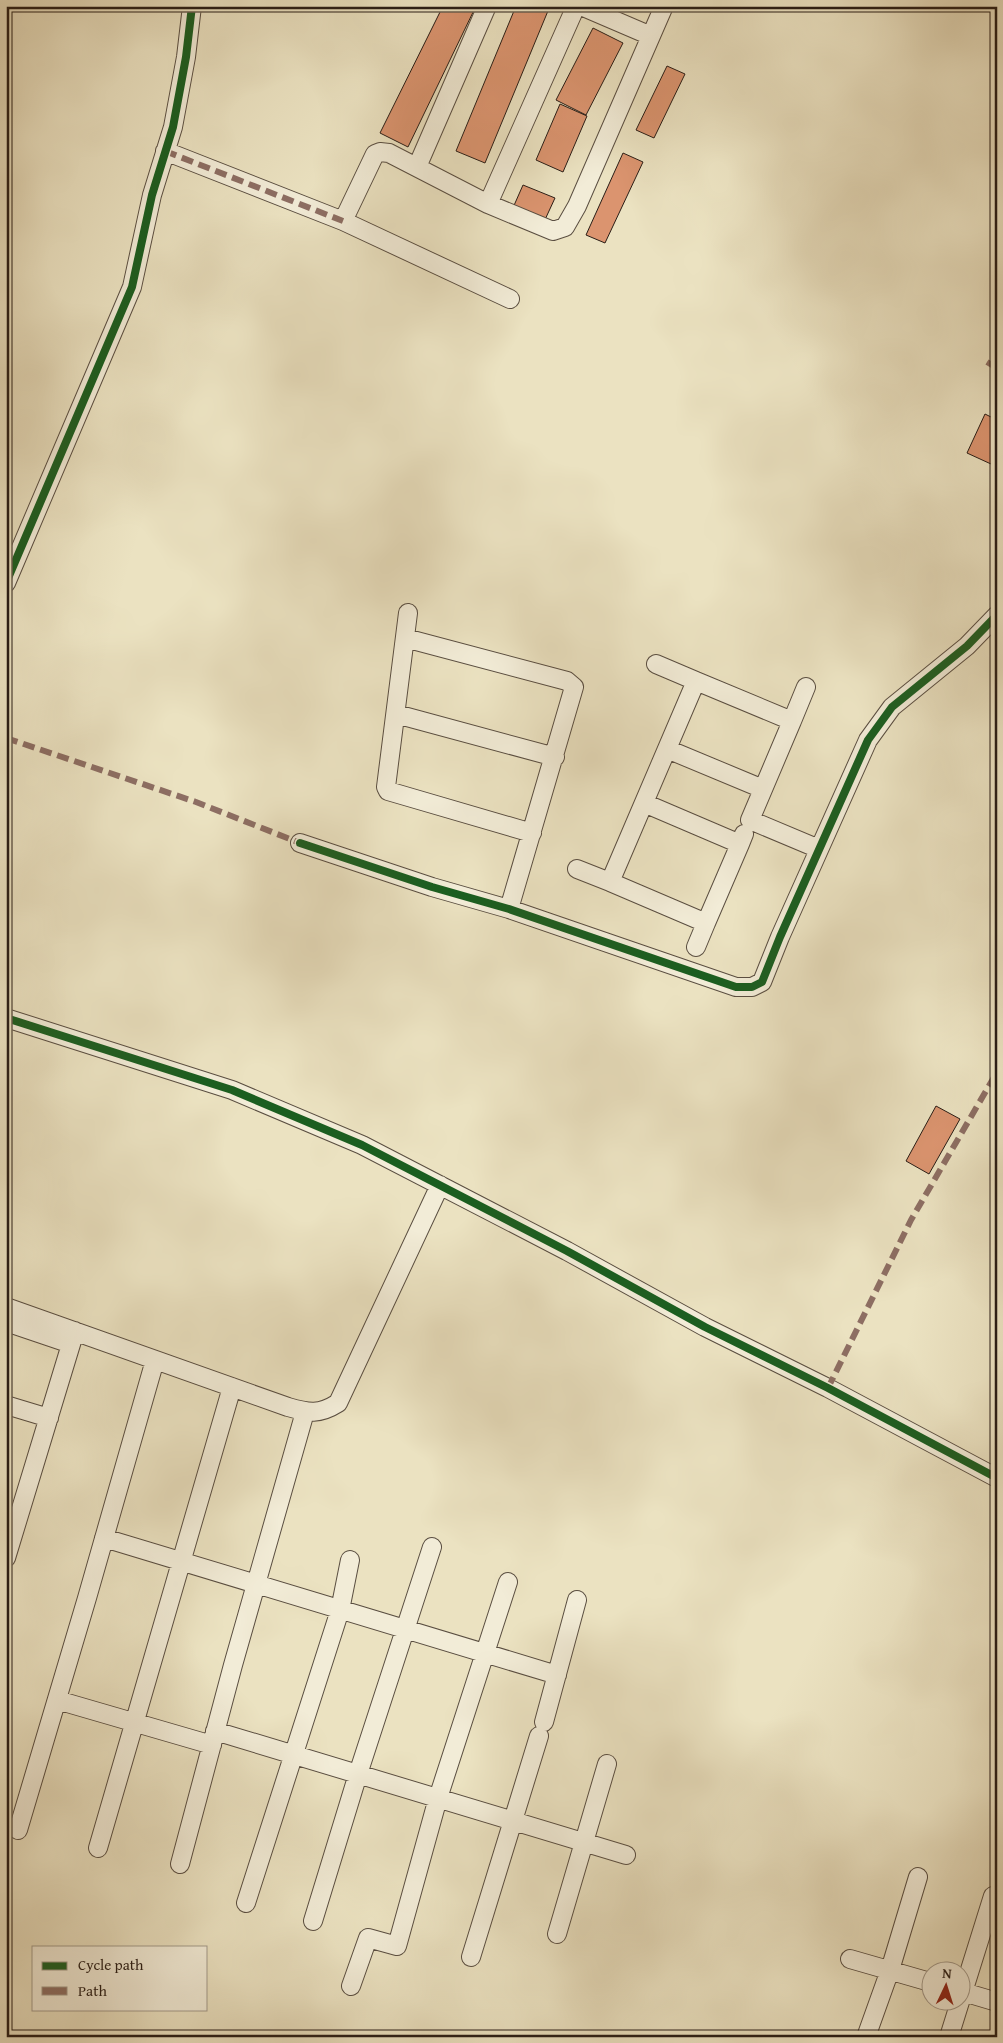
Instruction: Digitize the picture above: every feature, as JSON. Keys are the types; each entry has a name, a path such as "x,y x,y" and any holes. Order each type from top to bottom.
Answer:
{"street":[{"path":"6,583 132,287 152,195 173,127 186,57 192,6"},
{"path":"417,167 487,6"},
{"path":"488,204 576,6"},
{"path":"581,6 651,36"},
{"path":"343,221 375,154 380,152 389,153 488,204 553,231 566,227 577,206 664,6"},
{"path":"165,151 343,221 510,299"},
{"path":"408,613 386,787 388,791 532,833"},
{"path":"300,843 432,887 509,908 736,987 757,986 762,982 868,740 892,707 967,646 997,615"},
{"path":"405,638 571,682 574,690 509,908"},
{"path":"656,664 792,721"},
{"path":"610,882 696,681"},
{"path":"696,947 806,687"},
{"path":"396,714 555,757"},
{"path":"667,748 763,789"},
{"path":"644,803 740,844"},
{"path":"750,820 819,849"},
{"path":"577,869 706,923"},
{"path":"6,1018 232,1090 362,1144 997,1478"},
{"path":"6,1322 155,1360 305,1412 327,1410 338,1403 440,1186"},
{"path":"6,1307 73,1338"},
{"path":"6,1558 73,1338"},
{"path":"18,1830 155,1360"},
{"path":"98,1848 232,1387"},
{"path":"6,1405 49,1418"},
{"path":"180,1864 305,1412"},
{"path":"104,1538 557,1675"},
{"path":"313,1921 358,1774 432,1548"},
{"path":"246,1903 292,1754 340,1610 350,1560"},
{"path":"351,1986 368,1938 397,1946 438,1798 508,1582"},
{"path":"470,1957 542,1729 577,1600"},
{"path":"57,1700 134,1723 292,1754 626,1855"},
{"path":"557,1934 607,1764"},
{"path":"866,2037 890,1970 918,1877"},
{"path":"970,1967 993,1896"},
{"path":"850,1959 920,1979"},
{"path":"970,1994 997,2002"},
{"path":"949,2037 957,2010"}],"building":[{"path":"443,6 476,6 408,147 380,133"},
{"path":"516,6 550,6 485,163 456,151"},
{"path":"593,28 623,43 586,115 556,100"},
{"path":"667,66 685,74 654,138 636,130"},
{"path":"560,104 587,116 563,172 536,160"},
{"path":"623,153 643,162 605,243 586,235"},
{"path":"523,185 555,198 543,224 512,210"},
{"path":"985,414 997,420 997,451 991,464 967,453"},
{"path":"936,1106 960,1119 929,1174 906,1161"}],"marked path":[{"path":"165,151 343,221"},
{"path":"987,362 997,368"},
{"path":"6,738 196,802 300,843"},
{"path":"828,1388 911,1220 997,1072"}],"cycle path":[{"path":"6,583 132,287 152,195 173,127 186,57 192,6"},
{"path":"300,843 432,887 509,909 736,987 752,987 762,982 780,937 868,740 892,707 967,646 997,615"},
{"path":"6,1018 232,1090 362,1145 567,1251 705,1327 828,1388 997,1478"}]}
